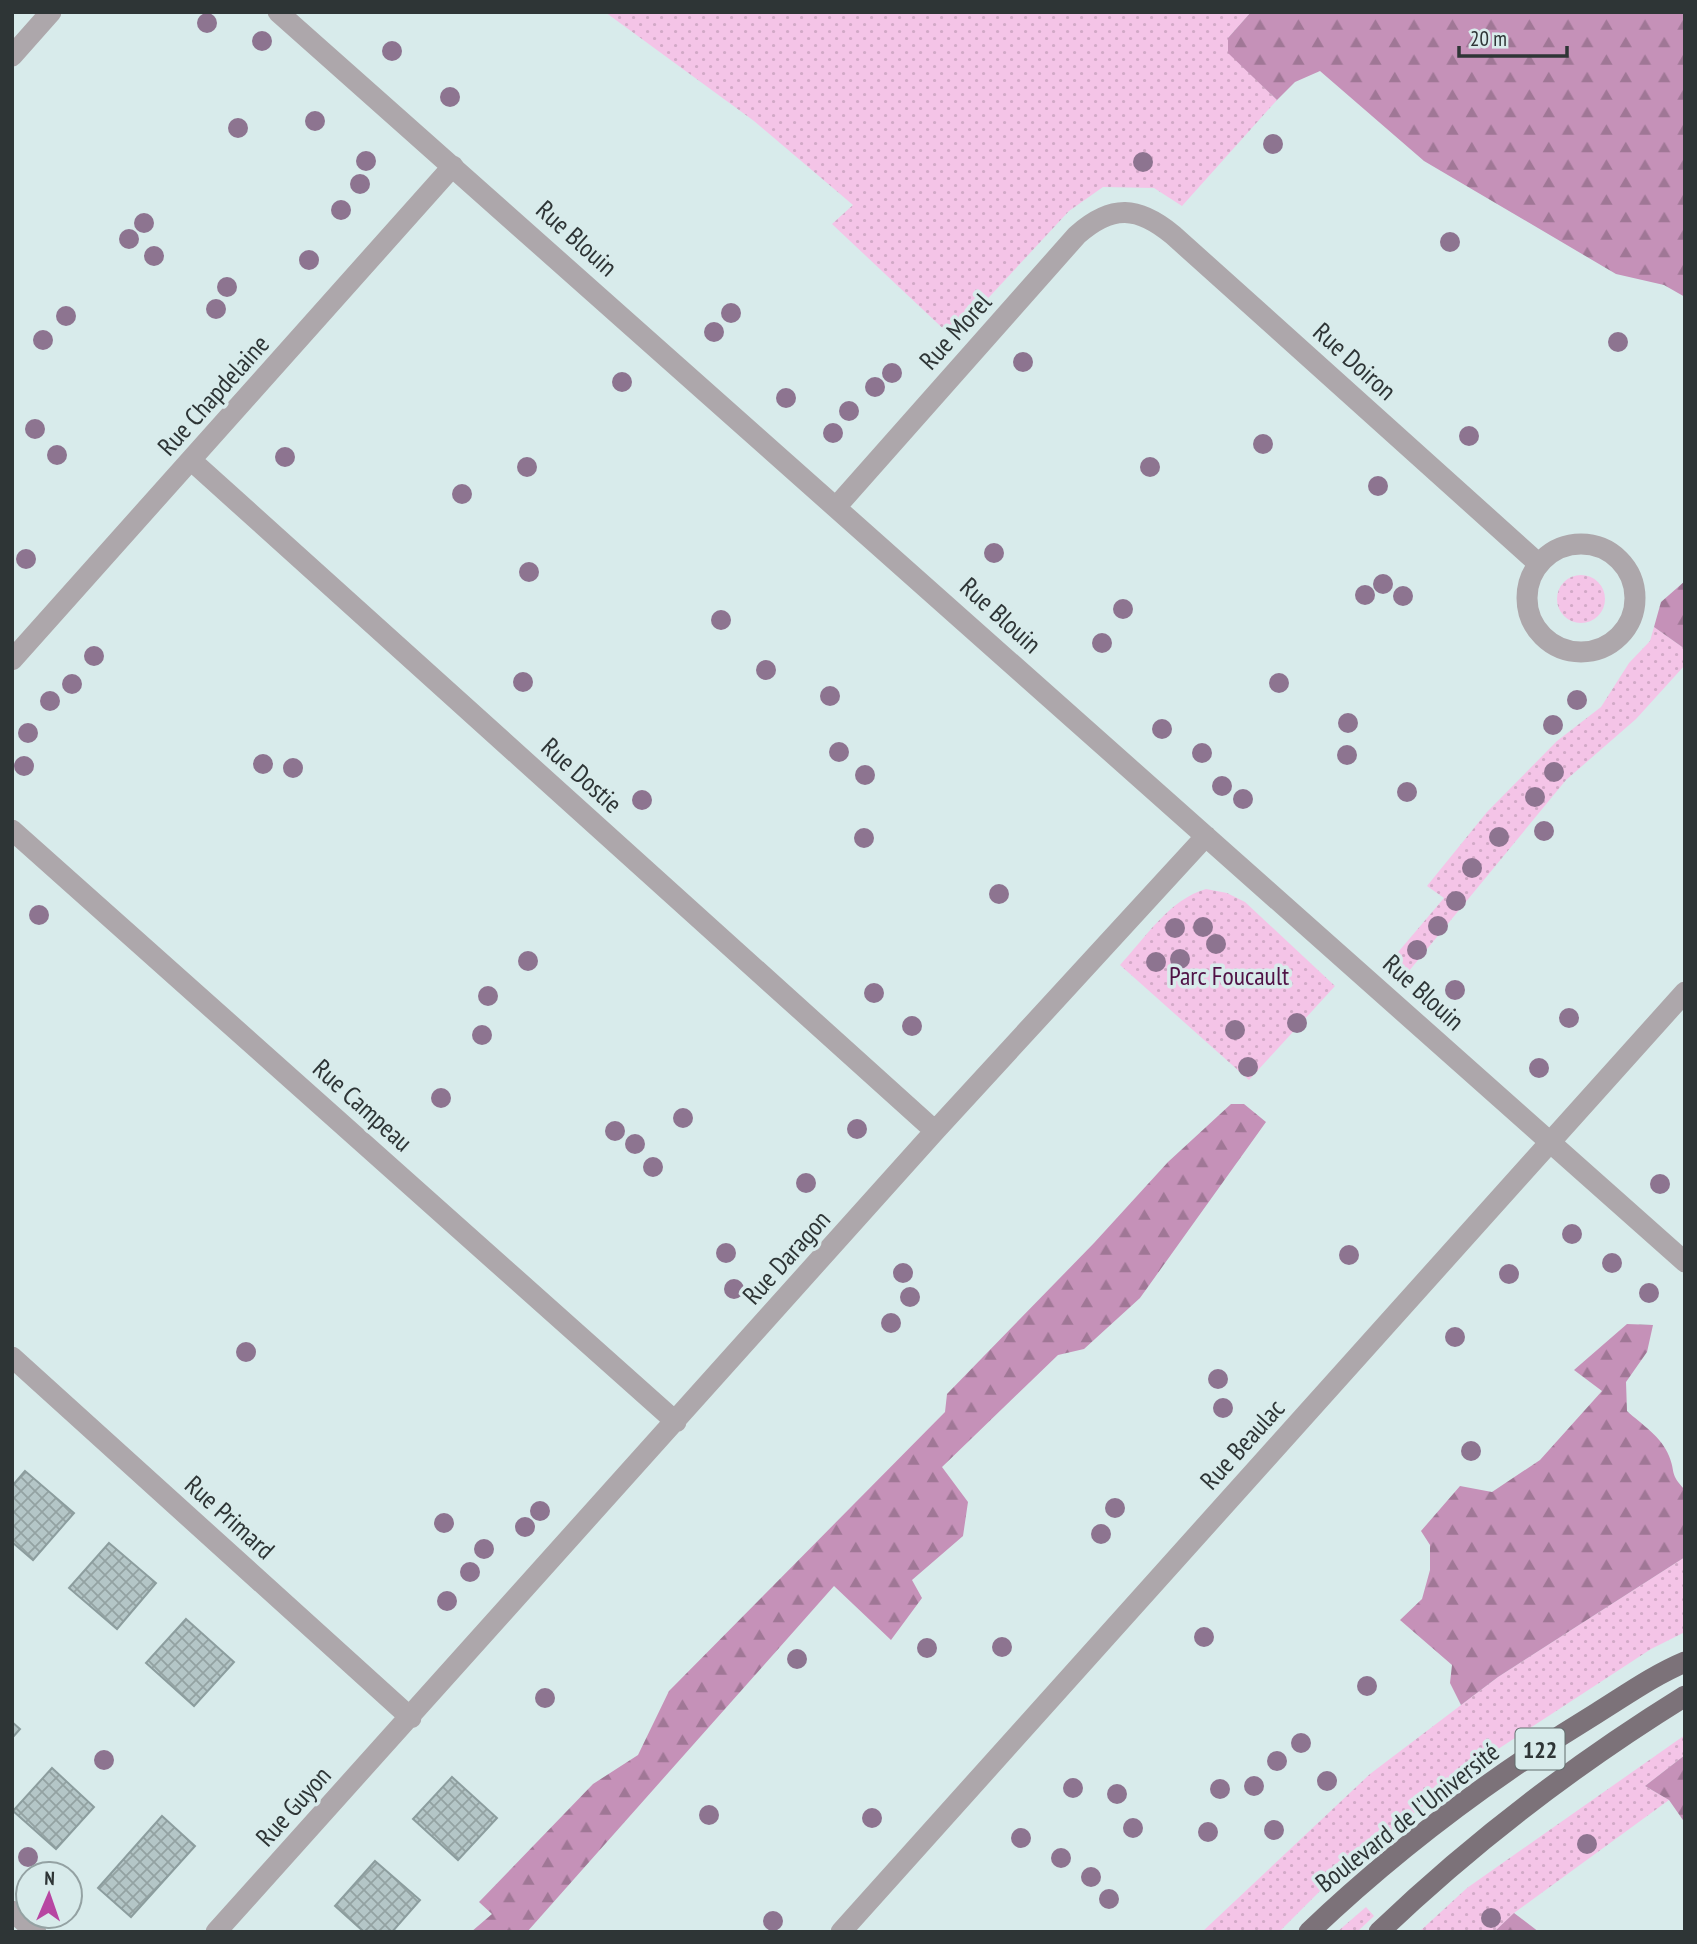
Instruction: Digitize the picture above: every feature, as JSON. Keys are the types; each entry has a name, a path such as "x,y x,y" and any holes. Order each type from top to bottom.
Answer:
{"main road":[{"name":"Boulevard de l'Université","path":"1309,1932 1404,1849 1508,1772 1552,1741 1685,1662"},
{"path":"1379,1932 1514,1818 1639,1726 1685,1696"}],"street":[{"path":"12,56 51,12"},
{"name":"Rue Blouin","path":"278,12 1685,1262"},
{"name":"Rue Chapdelaine","path":"12,660 453,166"},
{"name":"Rue Morel","path":"837,506 1077,235 1093,221 1110,213 1127,212"},
{"name":"Rue Doiron","path":"1127,212 1146,216 1173,235 1539,564"},
{"name":"Rue Dostie","path":"192,461 936,1131"},
{"path":"1570,545 1595,545 1622,563 1632,579 1635,598 1632,616 1623,633 1610,644 1595,651 1578,653 1561,649 1546,641 1535,628 1528,612 1530,579 1539,564 1553,552 1570,545"},
{"name":"Rue Campeau","path":"12,830 676,1422"},
{"name":"Rue Daragon","path":"411,1718 936,1131 1206,836"},
{"name":"Rue Beaulac","path":"841,1932 1685,992"},
{"name":"Rue Primard","path":"12,1357 411,1718"},
{"name":"Rue Guyon","path":"216,1932 411,1718"},
{"path":"12,1911 36,1932"}],"green space":[{"path":"605,12 1251,12 1228,38 1228,52 1277,100 1182,206 1154,188 1103,187 1069,211 952,337 832,224 853,205 754,121"},
{"path":"1251,12 1685,12 1685,297 1664,285 1616,274 1424,161 1320,71 1295,82 1277,100 1228,53 1228,38"},
{"path":"1581,575 1590,576 1598,582 1604,590 1604,608 1598,616 1590,622 1581,623 1572,622 1564,616 1558,608 1557,599 1558,590 1564,582 1572,576"},
{"path":"1685,581 1685,649 1654,627 1661,602"},
{"path":"1654,627 1685,649 1685,665 1636,719 1566,780 1404,977 1388,964 1444,898 1427,886 1487,812 1557,741 1601,707 1629,663 1650,641"},
{"name":"Parc Foucault","path":"1206,889 1227,893 1245,902 1335,986 1249,1080 1120,965 1170,910 1193,894"},
{"path":"1231,1104 1244,1104 1266,1122 1140,1298 1084,1349 1058,1355 942,1467 968,1502 963,1536 912,1580 922,1598 891,1640 834,1586 527,1932 471,1932 492,1914 479,1902 593,1784 638,1755 669,1691 945,1412 947,1394 1094,1243 1168,1162"},
{"path":"1627,1324 1653,1325 1647,1352 1626,1382 1627,1411 1651,1431 1666,1449 1675,1476 1685,1490 1685,1557 1498,1677 1461,1705 1450,1683 1452,1665 1400,1620 1422,1599 1430,1570 1430,1545 1421,1531 1460,1486 1492,1492 1540,1460 1602,1391 1574,1370"},
{"path":"1685,1557 1685,1632 1651,1649 1489,1755 1344,1867 1279,1932 1202,1932 1370,1774 1498,1677"},
{"path":"1685,1735 1685,1755 1645,1786 1669,1800 1514,1913 1494,1932 1419,1932 1467,1888"},
{"path":"1685,1755 1685,1823 1669,1800 1645,1786"},
{"path":"1366,1907 1374,1916 1357,1932 1337,1932"},
{"path":"1514,1913 1539,1932 1494,1932"}],"building":[{"path":"25,1471 74,1513 33,1560 12,1542 12,1486"},
{"path":"109,1543 156,1583 117,1629 69,1588"},
{"path":"186,1619 234,1662 194,1706 146,1663"},
{"path":"12,1722 20,1729 12,1738"},
{"path":"52,1768 94,1807 56,1849 13,1811"},
{"path":"452,1777 497,1818 458,1860 413,1819"},
{"path":"162,1816 195,1846 131,1917 98,1888"},
{"path":"375,1861 420,1900 392,1932 364,1932 335,1906"}]}
